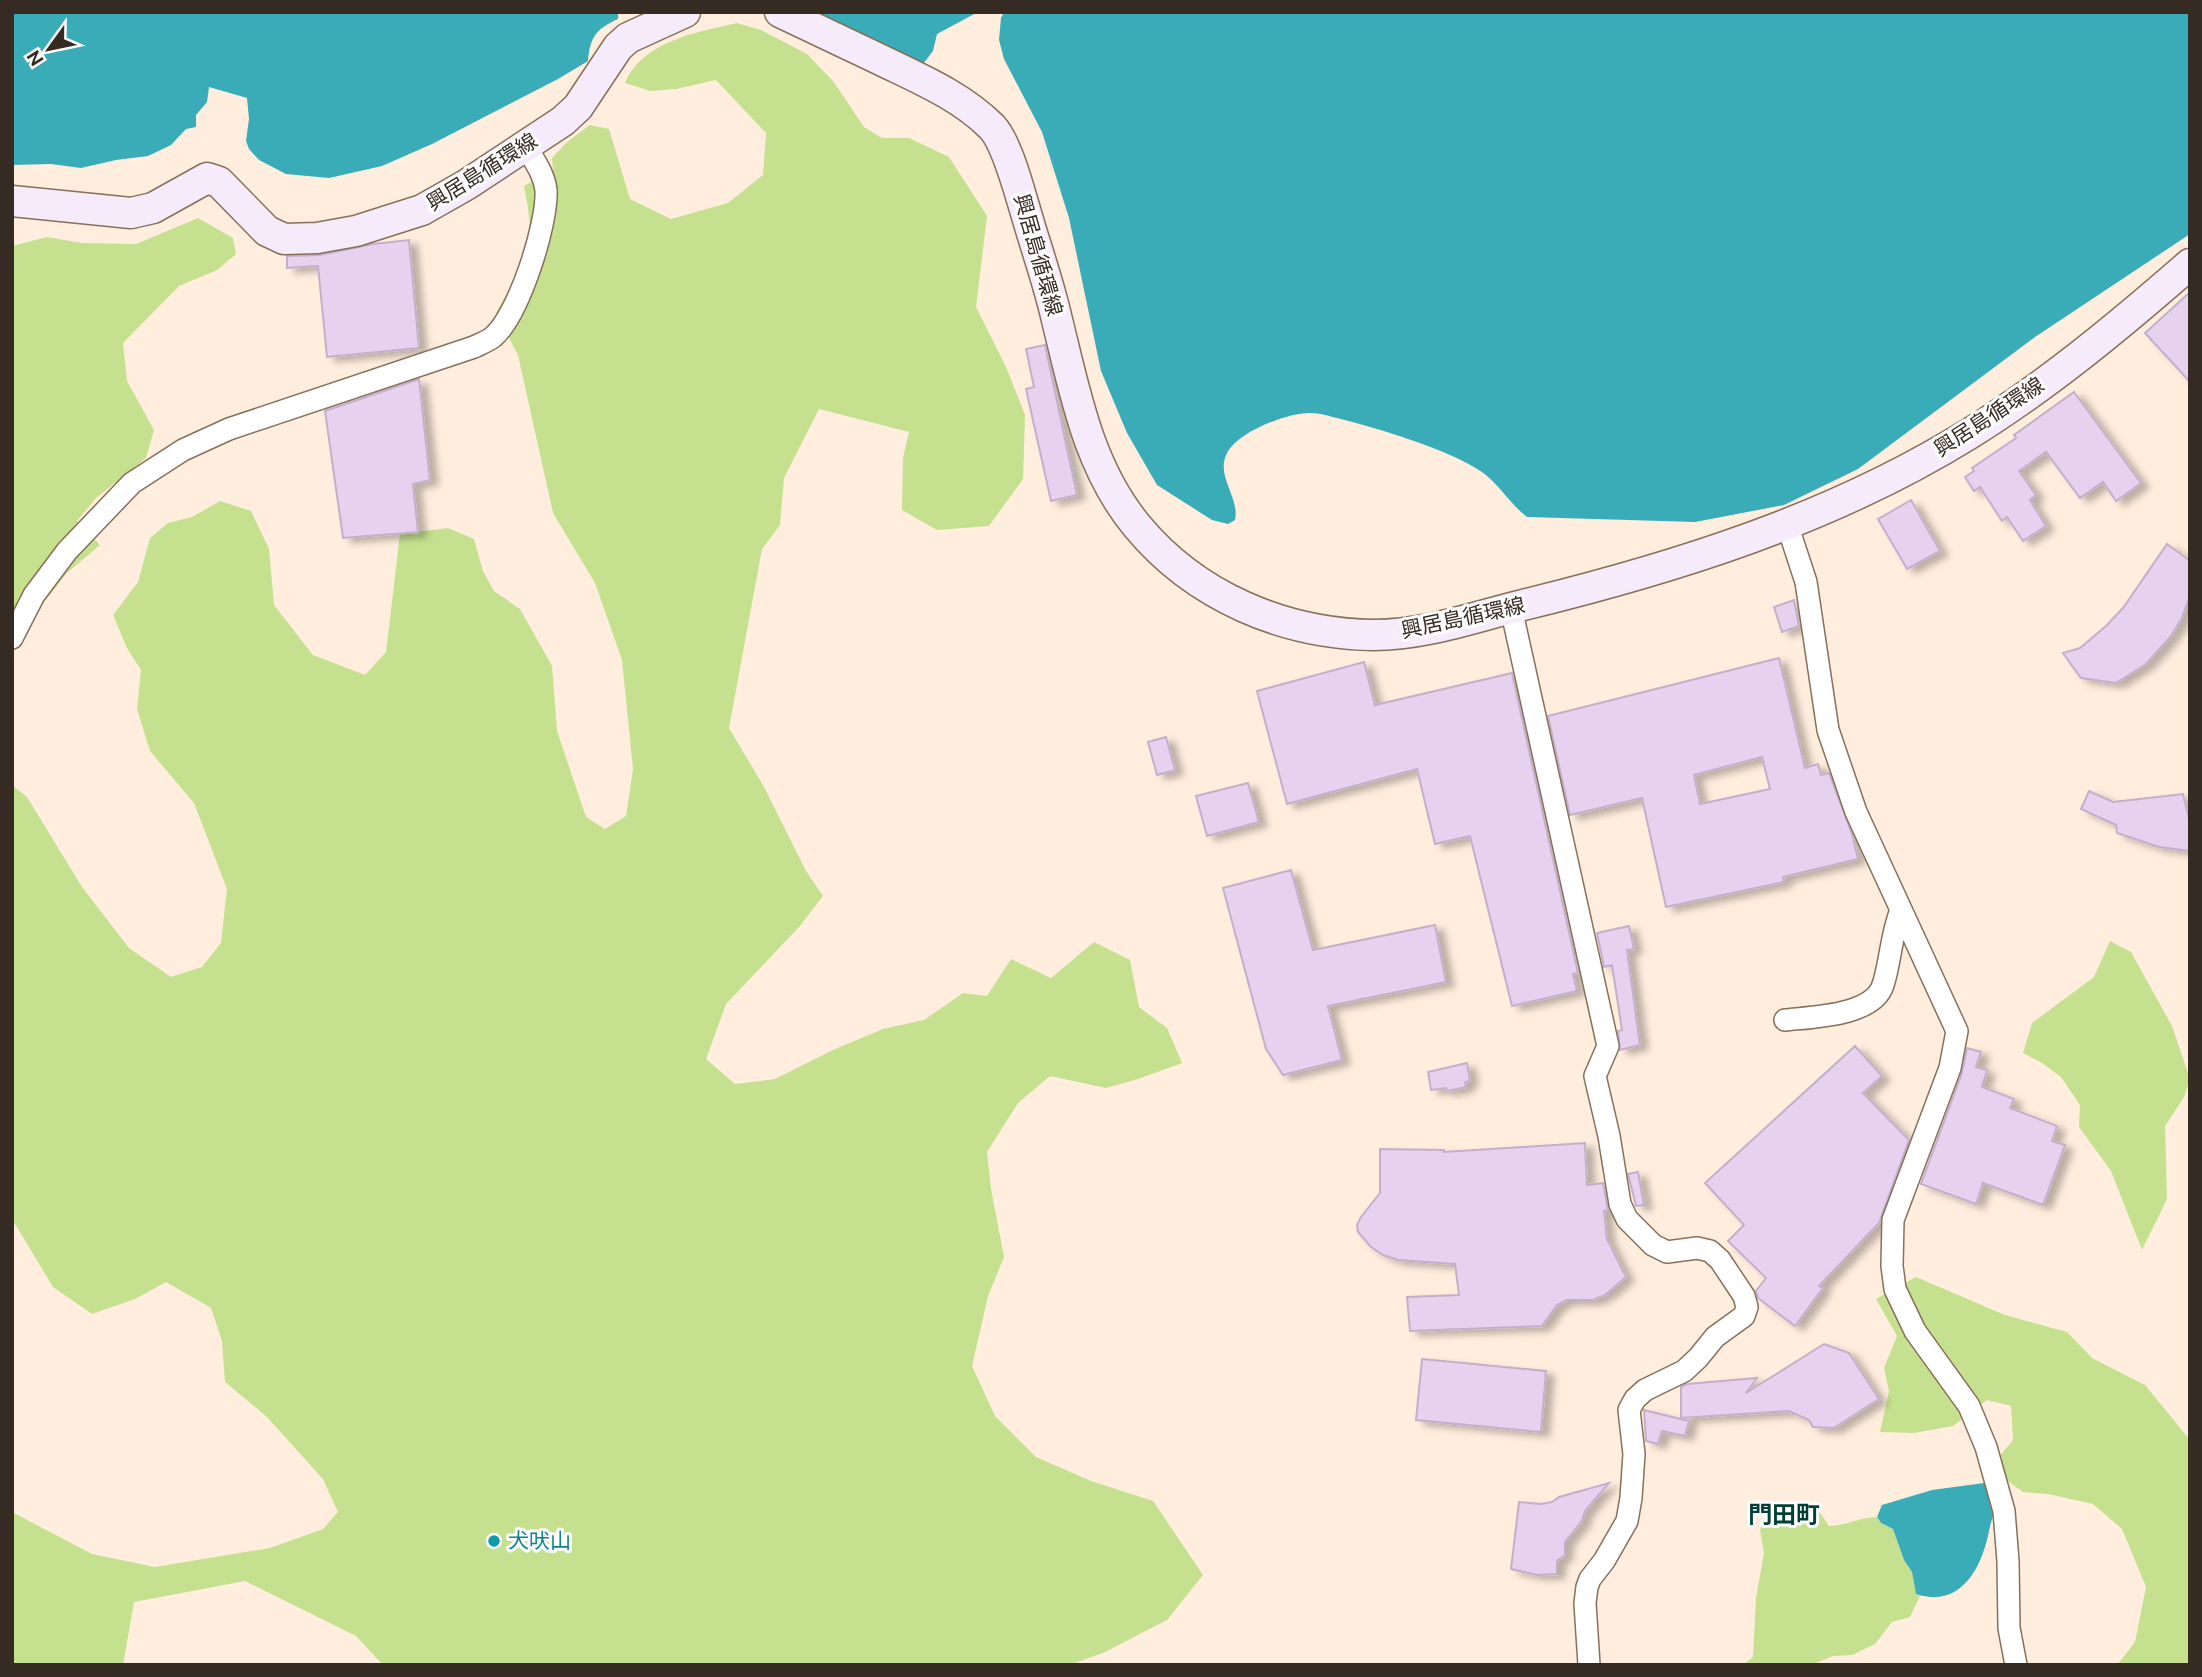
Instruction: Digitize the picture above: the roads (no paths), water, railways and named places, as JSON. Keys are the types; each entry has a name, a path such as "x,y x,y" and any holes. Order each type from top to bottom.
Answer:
{"main road":[{"name":"興居島循環線","path":"12,201 131,213 153,208 207,178 219,182 267,231 284,239 356,231 422,210 467,185 563,121 578,107 618,47 628,38 685,12"},
{"name":"興居島循環線","path":"780,12 932,84 972,108 997,132 1017,183 1087,435 1119,501 1157,548 1196,580 1222,597 1268,618 1296,625 1343,633 1413,634 1655,570 1787,524 1860,493 1969,435 2121,324 2190,264"}],"street":[{"path":"12,638 34,595 67,551 132,483 183,450 229,429 474,347 492,338 508,319 522,292 544,215 546,188 539,168 525,145"},
{"path":"1787,524 1806,582 1828,730 1856,812 1956,1031 1950,1068 1892,1220 1892,1266 1895,1289 1915,1331 1969,1406 1986,1447 2004,1511 2009,1628 2016,1665"},
{"path":"1511,608 1608,1046 1595,1076 1609,1136 1620,1204 1627,1219 1653,1245 1667,1252 1697,1248 1710,1251 1720,1260 1744,1296 1747,1307 1744,1316 1715,1338 1684,1371 1645,1390 1635,1399 1629,1410 1634,1454 1631,1498 1627,1521 1587,1587 1585,1603 1589,1665"},
{"path":"1785,1020 1838,1014 1870,1002 1882,988 1895,925 1901,910"}],"water":[{"path":"12,12 618,12 618,19 599,30 590,46 588,61 558,79 432,144 382,166 329,178 286,174 259,160 246,141 249,119 247,98 209,87 207,102 196,115 196,127 186,129 171,145 148,156 81,168 51,164 12,165"},
{"path":"816,12 978,12 937,34 933,51 923,64"},
{"path":"1004,12 2190,12 2190,234 2035,337 1858,469 1784,505 1695,522 1527,517 1488,477 1468,463 1372,427 1311,413 1290,416 1264,425 1242,438 1227,453 1224,470 1236,511 1235,520 1228,524 1212,520 1157,485 1127,433 1101,371 1069,218 1042,132 1004,59 999,40"},
{"path":"1984,1483 1994,1489 1996,1507 1986,1545 1975,1571 1967,1582 1945,1596 1916,1594 1912,1572 1904,1560 1893,1529 1881,1523 1877,1517 1882,1505 1932,1490"}],"place":[{"name":"犬吠山","path":"494,1541"}],"district":[{"name":"門田町","path":"1784,1515"}]}
